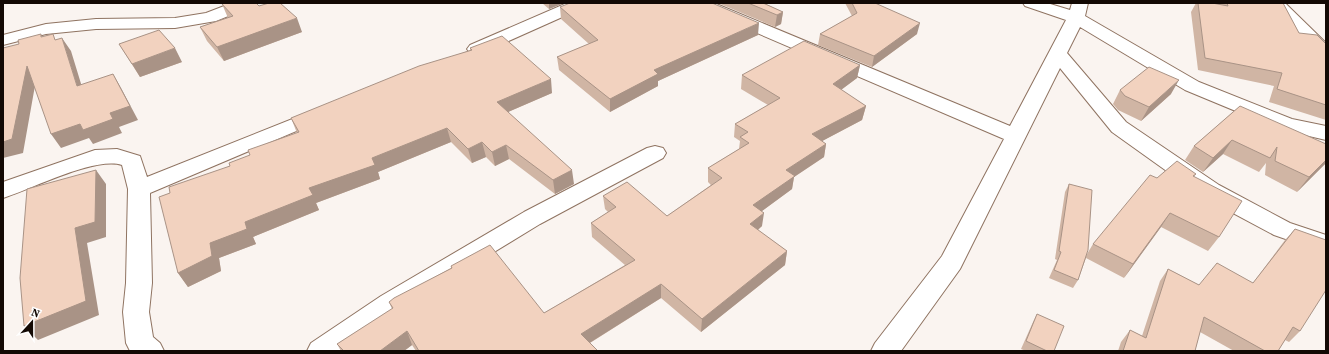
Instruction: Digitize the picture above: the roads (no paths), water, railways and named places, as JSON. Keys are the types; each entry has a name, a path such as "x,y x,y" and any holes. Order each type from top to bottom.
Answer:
{"street":[{"path":"3,40 46,29 96,24 175,23 210,17 247,3"},
{"path":"456,58 581,3"},
{"path":"700,3 1015,136"},
{"path":"1031,3 1078,11 1192,86 1286,124 1326,133"},
{"path":"1276,3 1326,53"},
{"path":"885,351 951,262 1058,54 1078,11"},
{"path":"1058,54 1119,127 1211,191 1282,229 1326,244"},
{"path":"139,189 338,107"},
{"path":"321,351 390,303 532,218 655,153"},
{"path":"3,190 95,157 117,156 132,161 139,189 139,283 136,312 140,343 150,351"}]}
